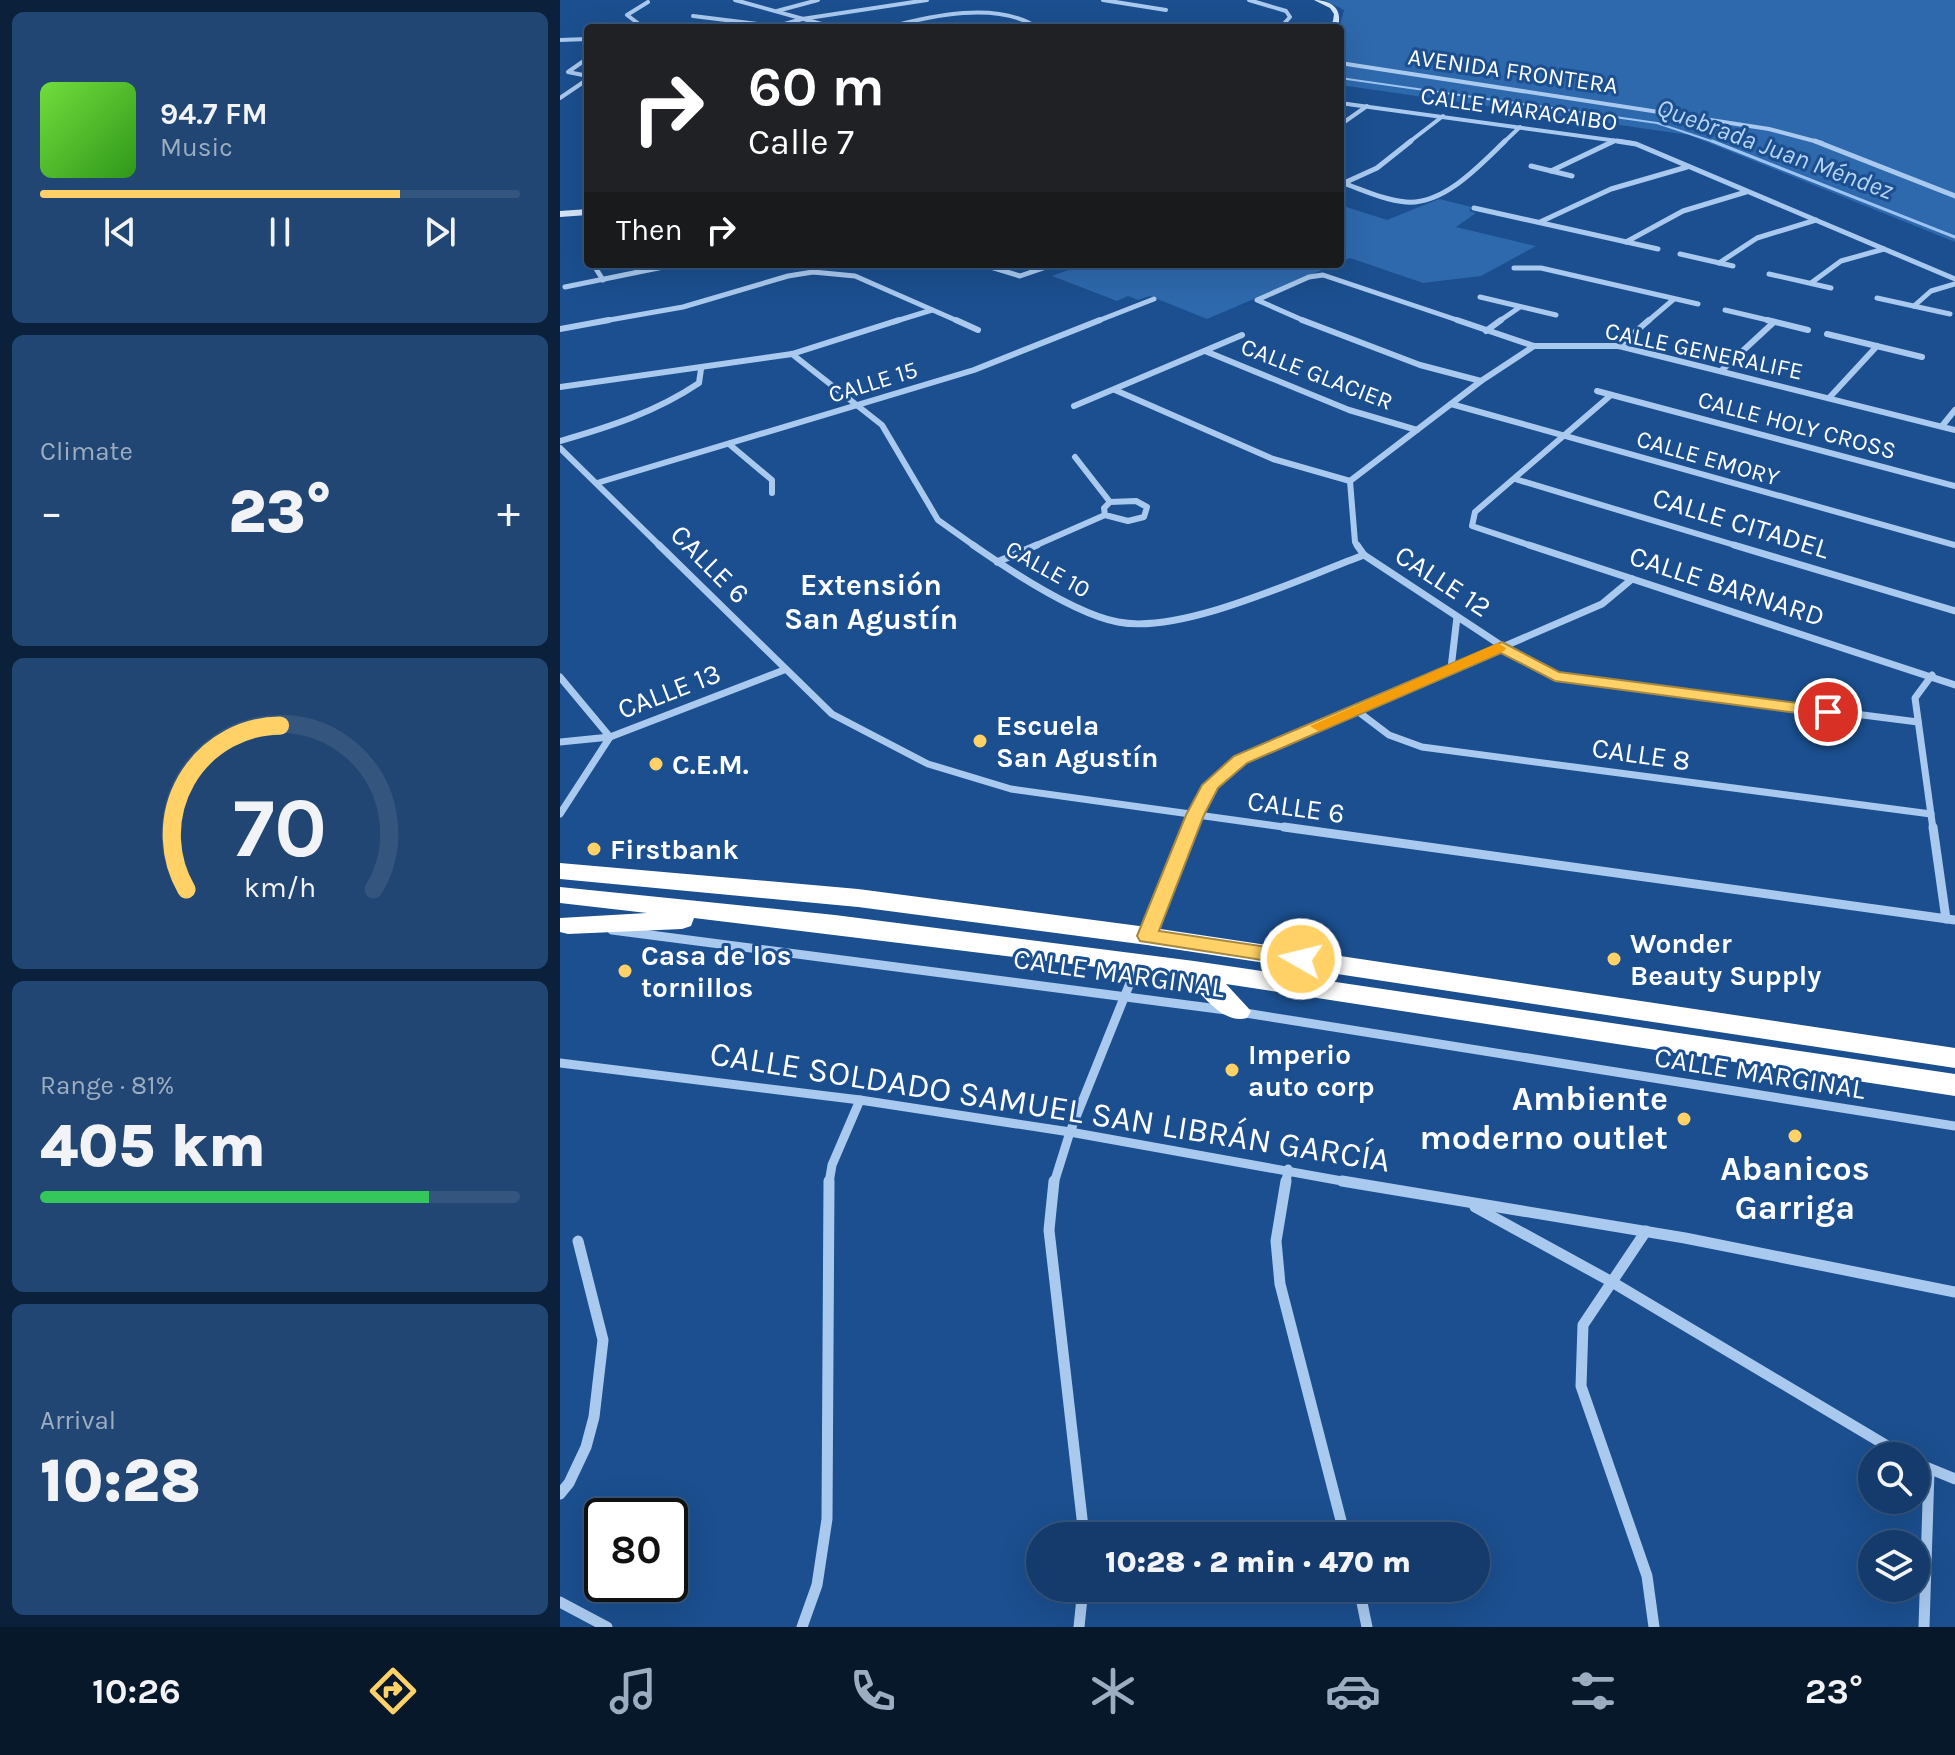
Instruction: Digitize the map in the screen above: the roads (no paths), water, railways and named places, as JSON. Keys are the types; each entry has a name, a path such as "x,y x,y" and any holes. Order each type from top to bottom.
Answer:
{"highway":[{"path":"560,871 858,898 1147,936 1955,1058"},
{"path":"560,895 749,914 1194,970 1955,1085"},
{"path":"564,925 749,914"},
{"path":"1194,970 1237,1011"}],"street":[{"path":"735,0 821,24"},
{"path":"776,12 818,0"},
{"path":"784,24 927,0"},
{"path":"1103,0 1166,10"},
{"path":"1249,0 1286,11 1290,17 1284,24"},
{"path":"1317,0 1332,7 1337,14 1334,24"},
{"path":"639,24 627,15 648,2"},
{"path":"901,24 922,19 992,13 1020,16 1032,24"},
{"path":"693,16 760,24"},
{"path":"560,40 584,39"},
{"path":"584,61 568,72 584,77"},
{"name":"AVENIDA FRONTERA","path":"1344,64 1769,129 1821,143 1955,196"},
{"path":"560,98 584,81"},
{"name":"CALLE MARACAIBO","path":"1344,103 1636,144 1955,282"},
{"path":"1344,122 1367,106"},
{"path":"1344,182 1377,168 1443,116"},
{"path":"1344,184 1416,203 1459,183 1520,127"},
{"path":"1551,171 1616,140"},
{"path":"1531,166 1572,176"},
{"path":"1539,223 1581,199 1617,185 1688,166"},
{"path":"1626,242 1675,212 1748,192"},
{"path":"1474,208 1658,249"},
{"path":"560,214 584,212"},
{"path":"1719,263 1757,238 1816,220"},
{"path":"1811,283 1841,261 1884,249"},
{"path":"1680,254 1733,266"},
{"path":"596,268 603,280"},
{"path":"565,287 659,268"},
{"path":"994,268 1020,276 1043,268"},
{"path":"1514,268 1541,268 1698,304"},
{"path":"560,329 683,307 788,276 813,272 855,276 978,330"},
{"path":"1769,274 1831,288"},
{"name":"CALLE GENERALIFE","path":"1481,381 1420,365 1267,307 1257,300 1309,277 1323,275 1534,346 1619,346 1955,430"},
{"path":"1914,306 1931,291 1955,282"},
{"path":"1480,297 1556,315"},
{"path":"1877,298 1950,314"},
{"path":"1123,299 1138,305"},
{"name":"CALLE 15","path":"597,483 974,370 1154,299"},
{"path":"1619,346 1674,299"},
{"path":"1486,331 1520,307"},
{"path":"560,387 792,354 932,310"},
{"path":"1725,310 1808,330"},
{"path":"1721,371 1774,322"},
{"path":"1827,334 1922,357"},
{"path":"1074,406 1242,335"},
{"path":"1350,481 1481,381 1534,346"},
{"path":"1829,398 1877,346"},
{"name":"CALLE GLACIER","path":"1205,351 1349,410 1417,430"},
{"name":"CALLE 10","path":"792,354 882,425 938,520 997,562 1093,615 1120,623 1152,624 1194,618 1364,555"},
{"path":"560,441 633,420 672,403 699,383 701,369"},
{"path":"1115,390 1273,459 1350,481"},
{"name":"CALLE HOLY CROSS","path":"1597,391 1955,486"},
{"path":"1515,479 1611,395"},
{"name":"CALLE EMORY","path":"1451,404 1955,545"},
{"path":"1942,426 1955,410"},
{"path":"729,444 772,480 772,493"},
{"name":"CALLE 6","path":"560,448 832,714 928,764 1011,789 1951,919"},
{"path":"1075,457 1110,502"},
{"name":"CALLE BARNARD","path":"1515,479 1475,512 1472,526 1955,685"},
{"name":"CALLE CITADEL","path":"1515,479 1955,611"},
{"path":"1350,481 1355,542 1364,555"},
{"path":"997,562 1105,515 1128,521 1144,517 1147,507 1136,501 1110,502 1104,508 1105,515"},
{"name":"CALLE 12","path":"1364,555 1502,646 1555,676 1918,722"},
{"path":"1147,936 1195,815 1211,785 1241,760 1602,604 1632,579"},
{"path":"1451,668 1457,617"},
{"name":"CALLE 13","path":"560,814 610,737 784,670"},
{"path":"1932,675 1915,698 1931,814 1951,919"},
{"path":"560,677 610,737"},
{"name":"CALLE 8","path":"1356,710 1389,735 1422,747 1931,814"},
{"path":"560,742 610,737"},
{"name":"CALLE MARGINAL","path":"564,925 1237,1011 1955,1126"},
{"path":"1082,1522 1049,1230 1054,1182 1070,1132 1138,963"},
{"name":"CALLE SOLDADO SAMUEL SAN LIBRÁN GARCÍA","path":"560,1063 860,1100 1070,1132 1469,1204 1646,1231 1955,1292"},
{"path":"802,1627 817,1585 827,1519 827,1197 832,1165 860,1100"},
{"path":"1288,1169 1276,1241 1280,1284 1341,1522"},
{"path":"1469,1204 1612,1282 1881,1442"},
{"path":"1646,1231 1583,1325 1581,1386 1647,1576 1654,1627"},
{"path":"560,1494 569,1483 586,1447 594,1417 603,1340 578,1241"},
{"path":"1930,1471 1955,1479"},
{"path":"1924,1627 1928,1514"},
{"path":"560,1602 607,1627"},
{"path":"1079,1627 1082,1602"},
{"path":"1362,1602 1367,1627"}],"waterway":[{"name":"Quebrada Juan Méndez","path":"1344,79 1657,123 1717,143"},
{"name":"Quebrada Juan Méndez","path":"1712,141 1955,237"}],"place":[{"name":"Escuela San Agustín","path":"980,741"},
{"name":"C.E.M.","path":"656,764"},
{"name":"Firstbank","path":"594,849"},
{"name":"Wonder Beauty Supply","path":"1614,959"},
{"name":"Casa de los tornillos","path":"625,971"},
{"name":"Imperio auto corp","path":"1232,1070"},
{"name":"Ambiente moderno outlet","path":"1684,1119"},
{"name":"Abanicos Garriga","path":"1795,1136"}],"district":[{"name":"Extensión San Agustín","path":"871,602"}]}
